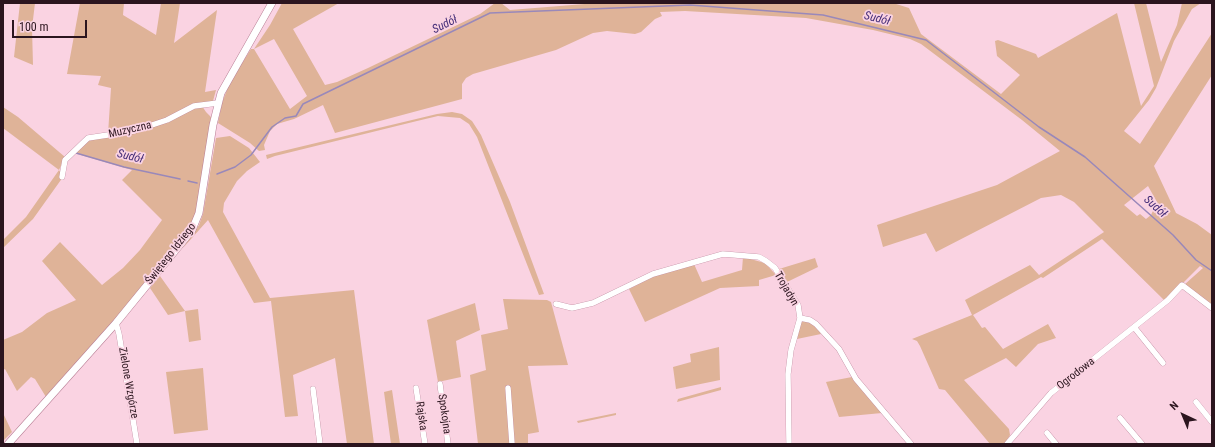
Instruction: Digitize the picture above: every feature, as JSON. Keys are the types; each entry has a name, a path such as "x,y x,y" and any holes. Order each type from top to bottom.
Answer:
{"street":[{"name":"Świętego Idziego","path":"8,444 116,323 188,235 197,219 218,103 227,80 272,3"},
{"name":"Muzyczna","path":"62,177 65,160 84,139 134,131 167,120 194,106 218,103"},
{"name":"Trojadyn","path":"556,304 572,308 593,303 653,274 718,255 737,254 759,257 772,266 798,305 800,318 791,350 788,374 790,444"},
{"name":"Ogrodowa","path":"1007,444 1051,393 1153,312 1182,285 1212,308"},
{"path":"800,318 810,320 816,324 839,349 856,379 911,444"},
{"name":"Zielone Wzgórze","path":"116,323 137,444"},
{"path":"1134,327 1163,363"},
{"name":"Spokojna","path":"440,384 448,444"},
{"name":"Rajska","path":"416,388 425,444"},
{"path":"508,388 512,444"},
{"path":"313,389 320,444"},
{"path":"1196,402 1212,422"},
{"path":"1120,418 1142,444"},
{"path":"1047,433 1056,444"}],"shaded area":[{"path":"20,3 35,3 32,28 33,65 14,57"},
{"path":"80,3 124,3 123,15 156,35 161,3 180,3 174,43 217,10 205,92 216,90 213,101 154,124 108,134 111,88 98,85 101,76 67,74"},
{"path":"282,3 339,3 293,29 325,85 337,82 368,68 480,14 495,3 501,3 510,10 597,3 893,3 909,8 921,34 1001,94 1020,75 997,56 995,41 998,40 1036,54 1038,58 1117,13 1141,106 1154,86 1134,3 1146,3 1161,62 1177,25 1182,3 1201,3 1192,9 1174,41 1156,88 1149,100 1124,131 1140,144 1212,33 1212,75 1154,166 1176,213 1197,224 1212,235 1212,307 1184,285 1203,268 1200,266 1165,301 1102,239 1043,278 1041,277 973,315 982,328 985,327 1003,349 1048,324 1056,338 1038,344 1016,367 1006,358 964,380 1009,429 1010,435 1005,444 990,444 945,390 939,389 920,346 917,341 912,339 972,315 965,300 1030,265 1039,275 1104,232 1074,202 1061,195 1041,198 936,252 926,233 883,247 877,225 997,185 1060,151 1022,120 921,44 910,39 873,30 806,18 685,11 660,12 662,16 655,19 641,32 635,34 607,31 593,33 556,50 473,74 466,78 462,84 462,99 335,133 323,105 294,119 277,124 270,131 264,145 265,150 259,151 250,143 218,123 222,103 230,82 251,49 254,49","holes":["274,39 307,96 290,109 254,49","1148,186 1157,202 1151,215 1146,219 1140,214 1137,216 1124,205"]},
{"path":"202,106 211,117 196,216 190,228 114,321 46,397 35,379 31,377 17,391 5,369 3,370 3,340 22,332 47,313 76,300 42,261 60,242 102,285 123,268 140,250 162,220 122,180 132,170 74,153 87,140 120,135"},
{"path":"3,107 18,117 65,157 59,170 3,128"},
{"path":"452,112 462,114 472,121 481,135 510,202 544,294 539,295 477,137 469,124 460,118 438,116 267,159 266,155 437,114"},
{"path":"230,136 249,148 260,162 247,171 237,181 224,203 223,212 270,298 354,290 374,444 347,444 335,358 293,375 298,416 285,417 271,301 254,303 208,220 183,248 199,225 203,214 216,138"},
{"path":"59,170 63,177 33,219 3,248 3,240 26,217"},
{"path":"743,257 765,263 776,275 759,280 759,286 720,288 645,322 629,289 652,277 694,264 702,282 742,270"},
{"path":"815,258 818,267 787,282 779,269"},
{"path":"160,276 185,311 168,315 150,288"},
{"path":"503,299 547,300 551,302 568,365 528,366 539,432 528,434 528,444 478,444 470,375 486,370 481,335 508,329"},
{"path":"475,303 480,330 456,341 461,377 438,382 427,320"},
{"path":"198,309 201,340 189,342 185,311"},
{"path":"803,321 809,322 818,329 821,334 797,339 801,323"},
{"path":"719,347 720,380 676,389 673,367 691,362 690,354"},
{"path":"203,368 208,430 174,434 166,372"},
{"path":"852,377 882,413 839,417 826,382"},
{"path":"721,387 721,390 677,402 678,399"},
{"path":"392,390 400,444 391,444 384,392"},
{"path":"3,413 12,432 3,441"},
{"path":"616,413 616,415 578,423 577,421"}],"waterway":[{"name":"Sudół","path":"217,174 235,167 251,155 272,127 285,118 296,116 303,104 490,13 690,5 823,15 926,40 1039,127 1085,157 1173,235 1196,260 1212,271"},
{"name":"Sudół","path":"76,153 124,167 180,179"},
{"name":"Sudół","path":"188,181 197,183"}]}
